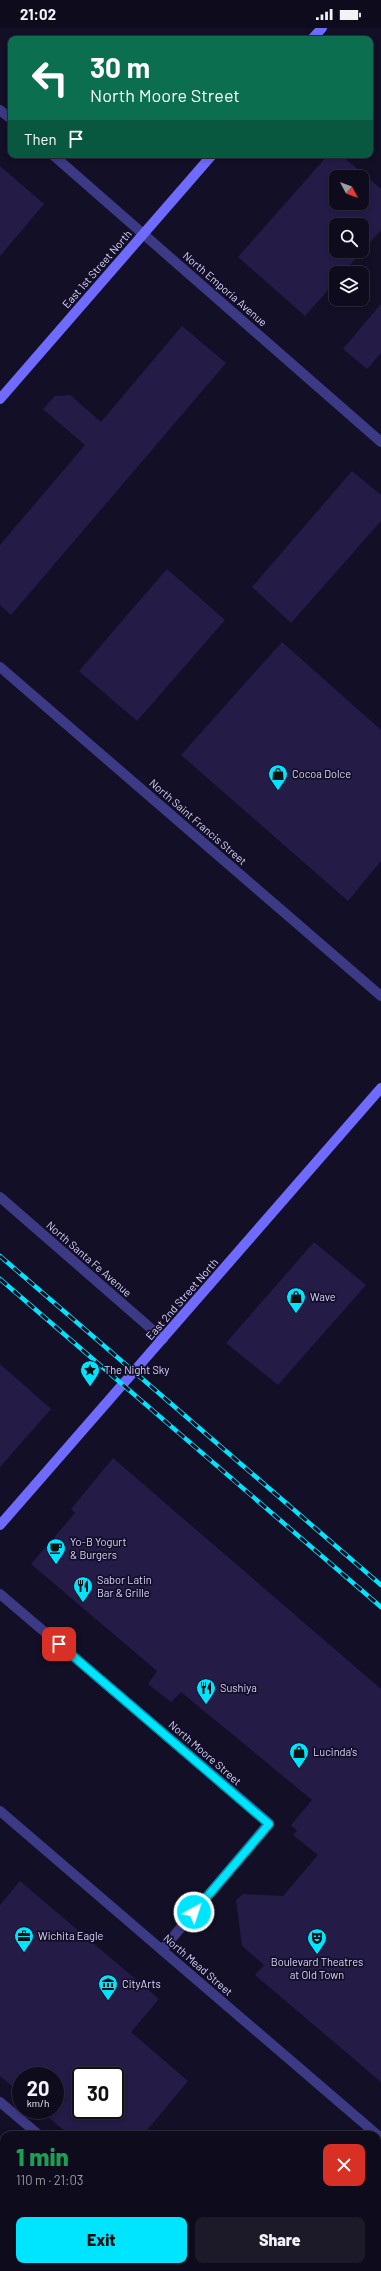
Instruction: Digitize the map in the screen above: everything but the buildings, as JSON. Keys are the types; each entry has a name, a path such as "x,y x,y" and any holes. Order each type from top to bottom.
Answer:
{"street":[{"path":"315,36 322,28"},
{"path":"0,110 8,117"},
{"name":"North Emporia Avenue","path":"56,158 381,442"},
{"name":"East 1st Street North","path":"0,399 209,158"},
{"name":"North Saint Francis Street","path":"0,667 381,996"},
{"name":"East 2nd Street North","path":"0,1525 381,1088"},
{"name":"North Santa Fe Avenue","path":"0,1197 163,1339"},
{"name":"North Moore Street","path":"0,1594 269,1824 162,1950"},
{"name":"North Mead Street","path":"0,1811 373,2131"},
{"path":"0,2102 34,2131"}],"railway":[{"path":"0,1256 381,1585"},
{"path":"0,1279 381,1607"}],"place":[{"name":"Cocoa Dolce","path":"278,791"},
{"name":"Wave","path":"296,1314"},
{"name":"The Night Sky","path":"90,1387"},
{"name":"Yo-B Yogurt & Burgers","path":"56,1565"},
{"name":"Sabor Latin Bar & Grille","path":"83,1603"},
{"name":"Sushiya","path":"206,1705"},
{"name":"Lucinda's","path":"299,1769"},
{"name":"Wichita Eagle","path":"24,1953"},
{"name":"Boulevard Theatres at Old Town","path":"317,1955"},
{"name":"CityArts","path":"108,2001"}],"route":[{"path":"59,1644 269,1824 194,1912"}]}
